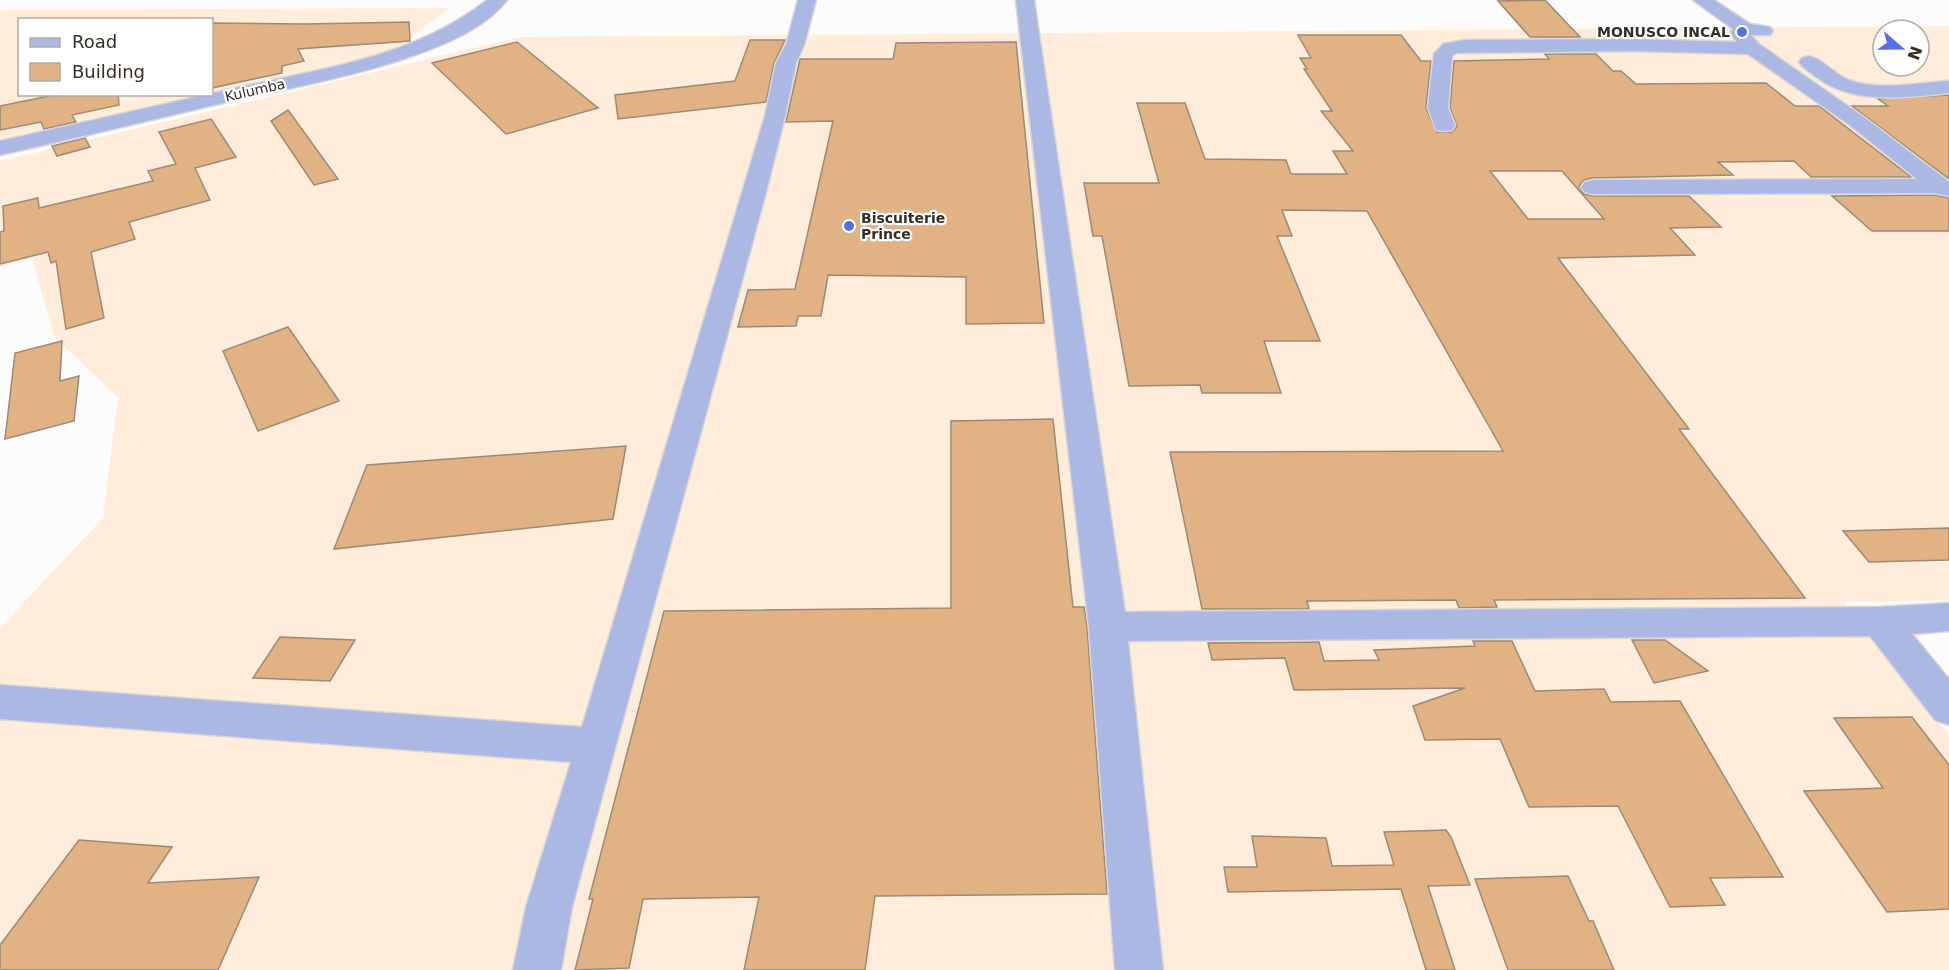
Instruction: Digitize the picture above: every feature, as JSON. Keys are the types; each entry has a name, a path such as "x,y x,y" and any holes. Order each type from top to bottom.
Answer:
{"street":[{"name":"Kulumba","path":"0,148 384,60 461,27 485,14 498,0"},
{"path":"537,970 549,907 597,746 756,184 786,63 795,45 807,0"},
{"path":"1025,0 1108,627 1139,970"},
{"path":"1702,0 1944,190"},
{"path":"1444,124 1438,108 1443,54 1450,48 1464,46 1632,45 1749,39 1766,31 1831,78 1845,85 1860,88 1947,87"},
{"path":"1593,187 1944,190"},
{"path":"1108,627 1880,621 1949,617"},
{"path":"1880,621 1949,708"},
{"path":"0,702 597,746"}],"shaded area":[{"path":"450,8 384,57 0,146 0,10"},
{"path":"1931,26 1949,26 1949,600 1844,602 1949,735 1949,970 0,970 0,628 103,518 118,398 54,336 32,258 0,267 0,161 521,37 1871,27 1871,78 1931,78"}],"building":[{"path":"1545,0 1580,37 1530,37 1498,1"},
{"path":"409,22 410,41 298,49 304,61 282,66 282,73 213,88 213,23"},
{"path":"1298,35 1401,35 1421,61 1431,61 1426,108 1436,132 1452,132 1457,126 1450,108 1454,61 1549,59 1545,54 1596,54 1613,71 1621,71 1636,84 1766,83 1795,106 1819,106 1911,177 1811,177 1794,161 1718,162 1733,175 1592,178 1584,180 1579,186 1584,194 1593,196 1689,196 1721,227 1670,228 1695,255 1558,258 1689,429 1679,429 1805,598 1494,600 1497,607 1459,608 1456,600 1307,601 1309,609 1202,609 1170,452 1503,451 1367,211 1282,210 1292,236 1277,236 1320,341 1264,341 1281,393 1202,393 1200,385 1129,386 1102,236 1093,236 1084,183 1159,183 1137,103 1185,103 1205,159 1286,160 1291,174 1347,174 1333,151 1353,151 1321,111 1332,111 1304,69 1307,69 1300,58 1311,58","holes":["1490,171 1562,171 1604,219 1528,219"]},
{"path":"750,40 785,40 774,63 766,102 618,119 615,95 735,81"},
{"path":"517,42 598,108 506,134 432,63"},
{"path":"1016,42 1044,323 966,324 966,277 828,275 821,316 798,316 796,326 738,327 748,290 795,289 833,121 786,122 800,59 893,59 896,43"},
{"path":"1949,95 1949,179 1852,106 1888,106 1878,99"},
{"path":"49,96 118,96 119,105 72,115 76,122 44,129 41,122 0,130 0,106"},
{"path":"288,110 338,179 314,185 271,121"},
{"path":"211,119 236,157 195,168 210,200 129,222 135,239 91,252 104,318 66,329 56,261 51,263 48,252 0,264 0,232 4,231 3,206 38,198 39,208 153,181 148,171 176,164 159,132"},
{"path":"85,138 90,147 57,156 52,146"},
{"path":"1934,195 1949,198 1949,231 1872,231 1832,196"},
{"path":"288,327 339,401 258,431 223,351"},
{"path":"62,341 60,381 79,376 74,421 5,439 15,353"},
{"path":"1053,419 1073,607 1084,607 1087,627 1107,894 875,896 865,970 744,970 759,897 643,899 629,968 575,970 593,899 589,899 664,611 951,608 951,421"},
{"path":"626,446 613,519 334,549 367,465"},
{"path":"1949,528 1949,560 1869,562 1843,531"},
{"path":"280,637 355,640 330,681 253,678"},
{"path":"1632,640 1665,640 1708,671 1654,683"},
{"path":"1473,641 1512,641 1535,691 1604,689 1611,702 1680,701 1783,877 1710,878 1725,905 1670,907 1618,806 1529,807 1500,739 1425,740 1413,706 1465,688 1294,690 1285,658 1212,660 1208,643 1319,642 1324,661 1379,660 1374,650 1475,646"},
{"path":"1912,717 1949,765 1949,909 1887,912 1804,791 1883,788 1834,718"},
{"path":"1446,830 1470,885 1428,886 1455,970 1426,970 1401,889 1228,892 1224,867 1257,867 1252,836 1326,838 1332,866 1394,865 1384,832"},
{"path":"79,840 172,847 148,883 259,877 218,970 0,970 0,945"},
{"path":"1568,876 1589,921 1593,921 1614,970 1508,970 1475,879"}],"place":[{"name":"MONUSCO INCAL","path":"1742,32"},
{"name":"Biscuiterie Prince","path":"849,226"}]}
